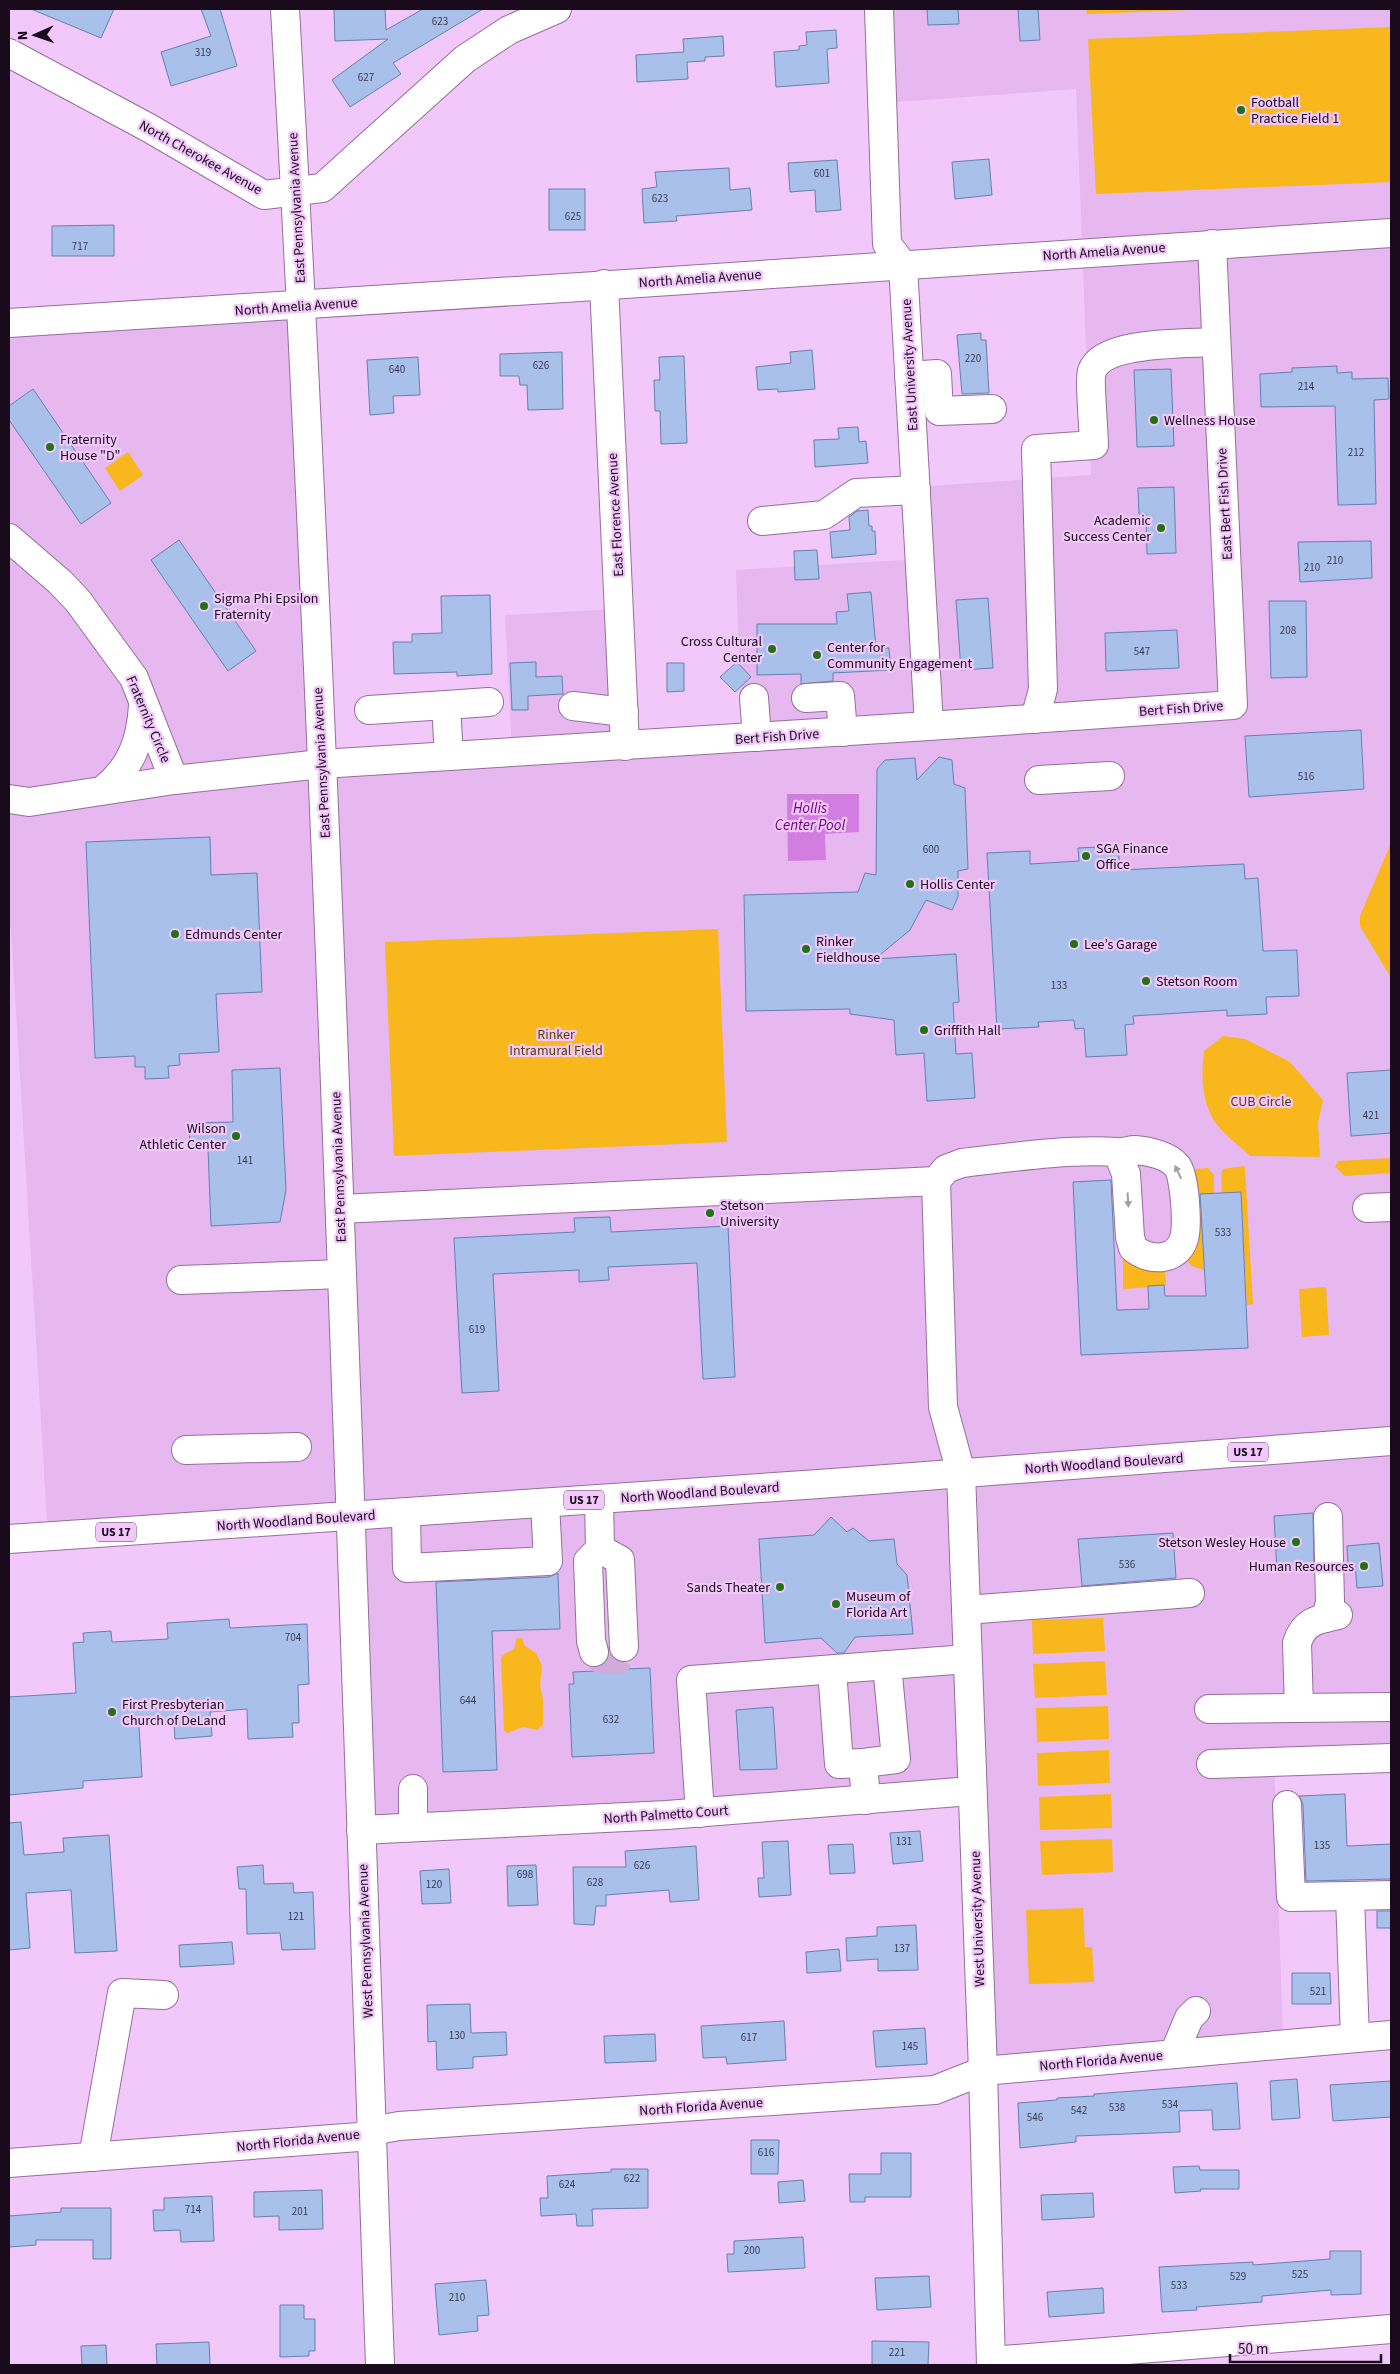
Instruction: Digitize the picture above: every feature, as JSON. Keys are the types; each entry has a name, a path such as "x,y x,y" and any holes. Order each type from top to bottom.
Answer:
{"street":[{"name":"East Pennsylvania Avenue","path":"284,9 301,307 340,1209 350,1517"},
{"name":"North Cherokee Avenue","path":"9,53 149,128 264,195 322,188 465,59 509,30 558,9"},
{"path":"879,9 887,244 903,265"},
{"name":"North Amelia Avenue","path":"9,323 301,307 604,284 1391,233"},
{"name":"East Bert Fish Drive","path":"1212,244 1233,705"},
{"name":"East University Avenue","path":"903,265 929,726"},
{"name":"East Florence Avenue","path":"604,284 626,746"},
{"path":"1035,719 1043,689 1036,450 1094,444 1092,371 1099,360 1113,353 1140,346 1216,342"},
{"path":"910,376 936,374 939,411 992,409"},
{"path":"762,521 824,515 856,494 916,490"},
{"name":"Fraternity Circle","path":"9,538 60,582 78,601 134,678 174,780 29,802 9,799"},
{"path":"806,698 840,696 843,732"},
{"path":"754,698 757,737"},
{"path":"102,790 116,780 124,770 139,743 143,702"},
{"path":"370,710 489,702"},
{"path":"446,705 449,756"},
{"name":"Bert Fish Drive","path":"174,780 321,764 843,732 1233,705"},
{"path":"573,706 624,712"},
{"path":"1039,780 1110,776"},
{"path":"340,1209 936,1181 946,1169 962,1163 1080,1152 1118,1153"},
{"name":"West University Avenue","path":"936,1181 943,1407 961,1474 971,1791 983,2071 991,2363"},
{"path":"181,1280 342,1274"},
{"name":"North Woodland Boulevard","path":"9,1540 961,1474 1391,1441"},
{"path":"186,1450 297,1447"},
{"path":"594,1652 591,1641 588,1561 600,1549 599,1499"},
{"path":"406,1513 407,1568 548,1562 545,1503"},
{"name":"West Pennsylvania Avenue","path":"350,1517 380,2365"},
{"path":"1300,1708 1297,1643 1300,1633 1314,1620 1332,1616 1328,1517"},
{"path":"600,1549 620,1560 624,1647"},
{"path":"966,1610 1190,1594"},
{"path":"700,1813 691,1680 967,1659"},
{"path":"832,1670 840,1764 896,1759 887,1665"},
{"path":"1209,1709 1391,1707"},
{"path":"1211,1764 1391,1758"},
{"path":"863,1762 866,1800"},
{"path":"413,1790 413,1827"},
{"name":"North Palmetto Court","path":"361,1830 700,1813 971,1791"},
{"path":"1287,1805 1291,1897 1391,1895"},
{"path":"1350,1896 1355,2038"},
{"path":"93,2157 122,1994 164,1995"},
{"path":"1174,2054 1190,2018 1196,2011"},
{"name":"North Florida Avenue","path":"9,2163 359,2137 372,2131 399,2126 935,2090 983,2071 1391,2035"},
{"path":"991,2363 1391,2328"}],"shaded area":[{"name":"Stetson University","path":"879,9 1391,9 1391,1752 1274,1758 1283,2044 983,2071 971,1792 361,1830 350,1517 48,1537 11,928 9,928 9,324 301,307 321,764 512,752 505,615 619,609 626,746 742,738 736,570 920,559 916,487 1091,475 1076,89 882,103"}],"green space":[{"path":"1086,9 1215,9 1087,14"},
{"name":"Football Practice Field 1","path":"1391,27 1391,182 1096,194 1088,39"},
{"path":"128,452 143,475 120,491 105,468"},
{"path":"1391,843 1391,978 1360,926 1360,916"},
{"name":"Rinker Intramural Field","path":"718,929 727,1142 394,1156 385,942"},
{"name":"CUB Circle","path":"1223,1036 1245,1039 1290,1062 1323,1100 1318,1123 1320,1157 1250,1156 1218,1126 1208,1109 1205,1099 1203,1090 1203,1060 1204,1051"},
{"path":"1391,1158 1391,1173 1345,1176 1335,1167 1338,1161"},
{"path":"1244,1166 1253,1304 1247,1305 1241,1193 1222,1194 1221,1174 1223,1169"},
{"path":"1208,1168 1214,1175 1214,1194 1200,1195 1204,1270 1192,1266 1183,1257 1190,1172 1194,1169"},
{"path":"1123,1253 1165,1268 1166,1286 1123,1289"},
{"path":"1326,1287 1329,1335 1302,1337 1299,1289"},
{"path":"1103,1618 1105,1651 1033,1654 1032,1620"},
{"path":"517,1638 522,1638 525,1646 536,1653 542,1666 540,1686 543,1699 543,1724 538,1730 523,1727 507,1733 504,1730 501,1658 504,1654 514,1649"},
{"path":"1105,1661 1107,1695 1035,1698 1033,1664"},
{"path":"1108,1706 1109,1739 1037,1742 1036,1708"},
{"path":"1109,1750 1110,1783 1038,1786 1037,1753"},
{"path":"1111,1794 1112,1828 1040,1830 1039,1797"},
{"path":"1112,1839 1113,1872 1042,1875 1040,1841"},
{"path":"1083,1908 1085,1947 1092,1947 1094,1982 1029,1984 1026,1910"}],"water":[{"name":"Hollis Center Pool","path":"787,794 859,794 859,832 825,834 826,860 788,861"}],"building":[{"path":"31,9 114,9 101,38"},
{"path":"201,9 220,9 237,66 171,86 161,52 211,36"},
{"path":"334,9 385,9 386,30 423,9 483,9 393,63 401,74 350,107 332,80 388,39 335,41"},
{"path":"927,9 958,9 959,24 928,25"},
{"path":"1018,9 1038,9 1040,40 1020,41"},
{"path":"836,30 837,48 827,49 829,83 776,87 774,52 799,50 799,46 807,45 806,32"},
{"path":"723,36 724,56 705,57 705,61 687,62 688,79 637,82 636,55 684,52 683,39"},
{"path":"989,159 992,195 955,199 952,162"},
{"path":"837,160 841,210 816,212 815,190 790,192 788,163"},
{"path":"729,168 730,190 750,188 752,210 676,216 677,221 644,223 642,189 657,187 655,172"},
{"path":"549,189 585,189 585,230 549,230"},
{"path":"114,225 114,256 52,256 52,226"},
{"path":"981,333 981,340 986,340 989,393 962,394 957,335"},
{"path":"812,350 815,389 778,392 778,389 758,390 756,367 791,363 790,352"},
{"path":"562,352 563,409 528,410 527,385 520,385 519,376 500,376 500,354"},
{"path":"684,356 687,443 661,444 660,411 655,411 654,380 660,380 659,357"},
{"path":"418,357 420,395 393,396 394,413 370,415 367,360"},
{"path":"1337,366 1337,373 1352,372 1352,379 1388,378 1389,399 1374,400 1376,504 1338,505 1335,406 1261,407 1260,374 1292,372 1292,368"},
{"name":"Wellness House","path":"1171,369 1174,446 1137,447 1134,370"},
{"name":"Fraternity House \"D\"","path":"33,389 111,503 81,524 9,420 9,406"},
{"path":"858,427 859,442 866,441 868,463 815,467 814,440 839,439 838,428"},
{"name":"Academic Success Center","path":"1174,487 1176,553 1147,554 1146,514 1139,514 1138,488"},
{"path":"868,510 869,526 872,526 872,531 875,531 876,554 832,558 830,532 850,530 849,517 857,511"},
{"name":"Sigma Phi Epsilon Fraternity","path":"179,540 256,651 228,671 151,560"},
{"path":"1371,541 1372,578 1300,582 1298,542"},
{"path":"817,550 819,579 795,580 794,551"},
{"path":"871,592 876,648 889,648 891,670 833,673 833,681 801,684 801,674 757,675 757,624 837,624 836,612 849,611 847,594"},
{"path":"490,595 492,674 457,676 457,672 394,674 393,642 412,642 412,634 442,633 441,596"},
{"path":"988,598 993,668 961,670 956,600"},
{"path":"1269,601 1306,601 1307,677 1271,678"},
{"path":"1177,630 1179,668 1106,671 1105,633"},
{"path":"536,662 536,677 562,676 563,694 528,696 528,710 512,710 510,663"},
{"path":"737,662 751,677 735,692 720,677"},
{"path":"667,663 684,663 684,691 667,692"},
{"path":"1361,730 1364,789 1249,797 1245,736"},
{"name":"Hollis Center","path":"939,757 952,760 954,784 965,788 968,869 958,871 958,897 952,910 926,900 910,930 875,959 956,954 959,1002 953,1003 956,1054 972,1053 975,1098 927,1101 924,1053 896,1055 894,1020 850,1014 850,1009 746,1011 744,895 858,892 865,873 876,875 877,769 885,760 915,758 917,780"},
{"name":"Edmunds Center","path":"210,837 211,875 257,873 262,992 216,994 219,1052 179,1054 180,1065 168,1066 169,1078 145,1079 145,1067 135,1067 135,1056 95,1058 86,842"},
{"path":"1118,846 1120,870 1244,864 1245,879 1258,878 1263,951 1297,950 1299,996 1266,997 1267,1014 1227,1016 1227,1010 1133,1016 1134,1024 1125,1025 1127,1055 1086,1057 1084,1028 1075,1029 1074,1020 1038,1022 1039,1027 997,1029 987,853 1030,851 1030,864 1079,861 1078,848"},
{"name":"Wilson Athletic Center","path":"280,1068 286,1190 280,1222 211,1226 208,1149 190,1149 189,1123 233,1122 232,1070"},
{"path":"1391,1070 1391,1133 1351,1136 1347,1073"},
{"path":"1111,1180 1117,1310 1149,1309 1148,1286 1164,1285 1165,1296 1206,1296 1200,1194 1241,1192 1248,1348 1081,1355 1073,1182"},
{"path":"610,1217 611,1232 728,1226 735,1377 703,1379 697,1263 608,1267 609,1280 579,1282 579,1270 493,1274 499,1391 462,1393 454,1238 575,1232 574,1218"},
{"name":"Stetson Wesley House","path":"1313,1513 1314,1568 1277,1571 1274,1516"},
{"name":"Museum of Florida Art","path":"831,1517 847,1532 853,1528 869,1541 894,1539 897,1564 907,1575 913,1634 855,1637 844,1653 837,1653 821,1638 765,1643 759,1539 814,1535"},
{"path":"1173,1533 1176,1578 1082,1586 1078,1539"},
{"name":"Human Resources","path":"1379,1543 1383,1586 1357,1588 1355,1564 1348,1565 1347,1546"},
{"path":"558,1573 560,1629 492,1631 497,1770 443,1772 436,1582 549,1577"},
{"path":"229,1619 230,1628 307,1624 309,1684 298,1685 299,1723 292,1723 293,1737 248,1739 247,1709 210,1712 212,1736 175,1739 174,1724 139,1726 142,1777 83,1781 83,1788 9,1795 9,1697 76,1693 73,1643 84,1642 83,1633 111,1631 112,1642 168,1639 167,1623"},
{"path":"609,1650 616,1661 624,1663 625,1669 650,1668 654,1753 572,1757 569,1684 574,1684 573,1672 595,1671 595,1667 605,1663 609,1656"},
{"path":"773,1707 777,1769 740,1770 736,1710"},
{"path":"1345,1794 1347,1846 1391,1844 1391,1879 1306,1881 1303,1804 1299,1796"},
{"path":"21,1822 24,1855 64,1852 63,1838 109,1835 117,1951 75,1953 71,1890 26,1893 30,1948 9,1950 9,1823"},
{"path":"920,1831 923,1861 893,1864 890,1833"},
{"path":"788,1841 791,1895 759,1897 758,1878 764,1878 762,1842"},
{"path":"853,1844 855,1873 830,1874 828,1845"},
{"path":"696,1846 699,1900 670,1902 669,1890 606,1895 606,1906 596,1906 594,1925 574,1924 573,1867 626,1867 625,1851"},
{"path":"263,1865 264,1884 293,1883 294,1893 313,1892 315,1949 282,1950 280,1933 247,1934 246,1889 239,1889 237,1867"},
{"path":"536,1865 538,1905 508,1906 507,1866"},
{"path":"449,1869 451,1903 422,1904 420,1871"},
{"path":"1377,1911 1391,1911 1391,1928 1377,1928"},
{"path":"916,1925 918,1970 878,1971 878,1959 847,1961 846,1938 877,1936 877,1927"},
{"path":"232,1942 234,1964 180,1967 179,1945"},
{"path":"839,1949 841,1971 807,1973 806,1952"},
{"path":"1292,1973 1330,1973 1331,2004 1292,2004"},
{"path":"470,2004 471,2033 506,2032 507,2055 473,2057 473,2068 437,2070 436,2041 428,2042 427,2005"},
{"path":"784,2021 786,2060 727,2064 726,2057 703,2058 701,2026"},
{"path":"925,2028 927,2064 876,2067 873,2031"},
{"path":"655,2034 656,2061 605,2063 604,2036"},
{"path":"1297,2079 1300,2118 1272,2120 1270,2081"},
{"path":"1391,2081 1391,2117 1333,2121 1330,2085"},
{"path":"1237,2083 1240,2129 1213,2130 1212,2110 1179,2111 1180,2132 1076,2136 1076,2142 1020,2148 1018,2103 1094,2096 1094,2094"},
{"path":"751,2140 779,2140 778,2174 751,2174"},
{"path":"881,2153 911,2153 911,2197 865,2197 865,2202 850,2202 849,2174 881,2174"},
{"path":"1199,2166 1200,2170 1239,2170 1239,2189 1200,2189 1201,2191 1175,2193 1173,2167"},
{"path":"611,2169 648,2169 648,2208 592,2209 593,2226 577,2226 576,2214 541,2216 540,2198 548,2198 547,2176 611,2172"},
{"path":"803,2180 805,2201 779,2203 778,2182"},
{"path":"322,2190 323,2229 279,2230 279,2216 254,2217 254,2192"},
{"path":"1093,2193 1094,2217 1042,2220 1041,2195"},
{"path":"212,2196 214,2241 181,2242 180,2230 154,2231 153,2210 164,2210 164,2198"},
{"path":"61,2208 111,2208 111,2259 93,2259 93,2240 36,2240 36,2245 9,2247 9,2216 61,2212"},
{"path":"803,2237 805,2268 728,2272 727,2254 734,2254 734,2241"},
{"path":"1330,2251 1361,2251 1361,2294 1331,2295 1331,2290 1262,2296 1262,2302 1196,2307 1197,2310 1162,2312 1159,2267 1253,2262 1253,2265 1330,2259"},
{"path":"929,2276 931,2307 877,2310 875,2278"},
{"path":"486,2280 489,2315 477,2316 478,2331 439,2335 435,2284"},
{"path":"1103,2288 1104,2313 1049,2317 1047,2292"},
{"path":"280,2305 304,2305 304,2319 315,2319 315,2351 309,2351 309,2356 280,2357"},
{"path":"872,2341 929,2342 928,2365 872,2365"},
{"path":"209,2342 210,2365 157,2365 156,2344"},
{"path":"106,2345 107,2365 82,2365 81,2346"}],"tunnel":[{"path":"594,1652 602,1660 618,1660 624,1647"}],"place":[{"name":"Football Practice Field 1","path":"1241,110"},
{"name":"Wellness House","path":"1154,420"},
{"name":"Fraternity House \"D\"","path":"50,447"},
{"name":"Academic Success Center","path":"1161,528"},
{"name":"Sigma Phi Epsilon Fraternity","path":"204,606"},
{"name":"Cross Cultural Center","path":"772,649"},
{"name":"Center for Community Engagement","path":"817,655"},
{"name":"SGA Finance Office","path":"1086,856"},
{"name":"Hollis Center","path":"910,884"},
{"name":"Edmunds Center","path":"175,934"},
{"name":"Lee’s Garage","path":"1074,944"},
{"name":"Rinker Fieldhouse","path":"806,949"},
{"name":"Stetson Room","path":"1146,981"},
{"name":"Griffith Hall","path":"924,1030"},
{"name":"Wilson Athletic Center","path":"236,1136"},
{"name":"Stetson University","path":"710,1213"},
{"name":"Stetson Wesley House","path":"1296,1542"},
{"name":"Human Resources","path":"1364,1566"},
{"name":"Sands Theater","path":"780,1587"},
{"name":"Museum of Florida Art","path":"836,1604"},
{"name":"First Presbyterian Church of DeLand","path":"112,1712"}]}
